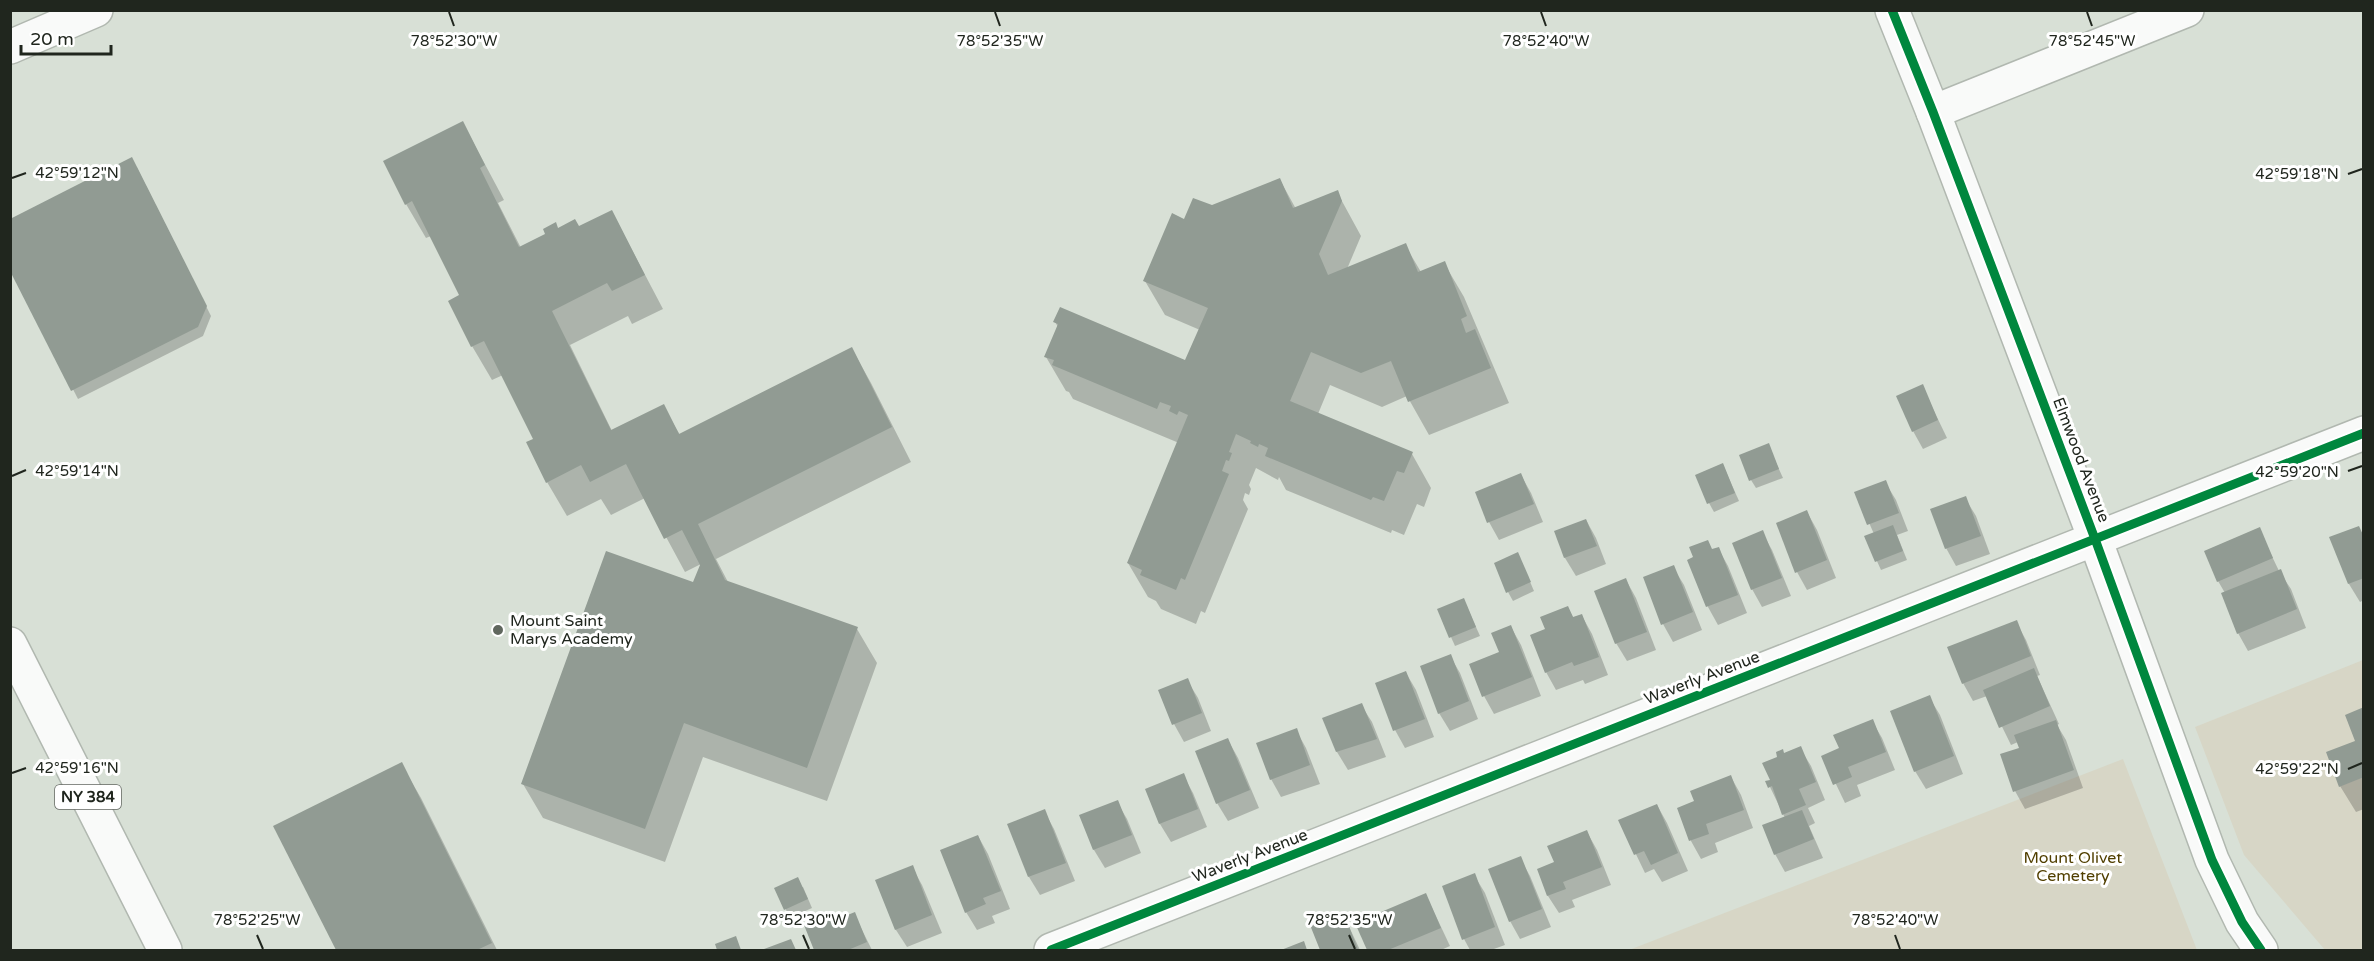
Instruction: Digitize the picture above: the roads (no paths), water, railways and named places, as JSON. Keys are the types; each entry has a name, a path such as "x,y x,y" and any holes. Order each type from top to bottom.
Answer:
{"street":[{"path":"10,46 96,10"},
{"name":"Elmwood Avenue","path":"1892,10 2095,539 2212,860 2242,922 2261,951"},
{"path":"1933,112 2187,10"},
{"name":"Waverly Avenue","path":"1051,951 2364,433"},
{"name":"NY 384","path":"10,644 165,951"}],"place":[{"name":"Mount Saint Marys Academy","path":"498,630"}],"park label":[{"name":"Mount Olivet Cemetery","path":"2073,867"}]}
